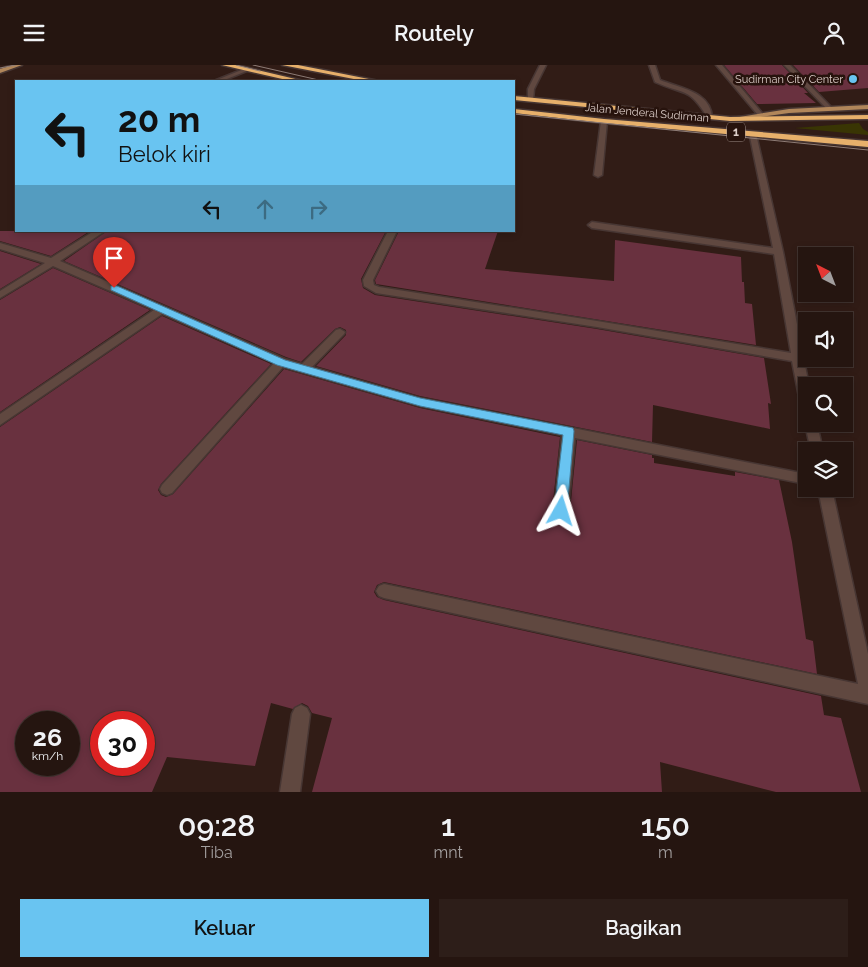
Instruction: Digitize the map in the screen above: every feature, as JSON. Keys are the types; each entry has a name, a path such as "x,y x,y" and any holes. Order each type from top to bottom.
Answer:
{"highway":[{"path":"226,65 295,80"},
{"path":"290,65 370,80"},
{"name":"Jalan Jenderal Sudirman","path":"515,98 730,119 868,117"},
{"name":"Jalan Jenderal Sudirman","path":"515,111 604,121 868,144"}],"main road":[{"path":"0,71 19,65"},
{"path":"730,119 868,107"}],"street":[{"path":"530,100 531,89 543,65"},
{"path":"652,65 657,81 691,91 699,99 710,117"},
{"path":"718,65 760,115"},
{"path":"787,65 830,109"},
{"path":"220,80 246,70"},
{"path":"598,175 604,121"},
{"path":"752,134 778,252 800,377"},
{"path":"592,225 778,252"},
{"path":"0,295 99,232"},
{"path":"392,232 368,280 369,286 376,290 597,324 796,358"},
{"path":"0,246 53,262 281,362 304,369 420,402 798,477"},
{"path":"0,420 162,310"},
{"path":"304,369 340,332"},
{"path":"167,489 281,362"},
{"path":"561,511 569,431"},
{"path":"384,591 868,694 827,497"},
{"path":"290,792 301,714"}],"shaded area":[{"path":"859,123 868,132 868,135 795,128"}],"building":[{"path":"724,65 782,65 808,93 804,93 816,103 757,104"},
{"path":"793,65 868,65 868,88 819,92"},
{"path":"0,231 88,232 51,256 0,241"},
{"path":"106,232 385,232 361,279 363,288 375,295 597,329 764,358 771,404 768,403 770,429 653,405 652,442 420,396 316,366 346,335 346,330 340,327 335,329 301,362 64,261"},
{"path":"399,232 498,232 485,269 614,281 615,240 741,257 745,303 752,304 756,345 376,284 375,280"},
{"path":"0,251 41,264 0,289"},
{"path":"53,268 150,310 0,412 0,300"},
{"path":"162,316 271,364 161,484 158,490 161,495 166,497 173,494 284,369 420,408 560,437 552,511 554,516 560,519 567,517 570,511 577,440 652,455 654,463 735,476 735,472 779,480 792,542 806,639 813,641 817,674 384,582 377,585 374,592 377,597 384,600 821,696 824,715 841,718 861,792 776,792 660,762 662,792 312,792 332,718 312,713 308,706 302,703 293,709 271,703 255,766 167,757 152,792 0,792 0,427"}],"tram line":[{"path":"0,68 16,65"},
{"path":"236,65 260,71"},
{"path":"253,65 319,80"},
{"path":"515,114 868,150"}],"place":[{"name":"Sudirman City Center","path":"853,79"}],"route":[{"path":"114,288 281,362 420,402 569,431 561,511"}]}
